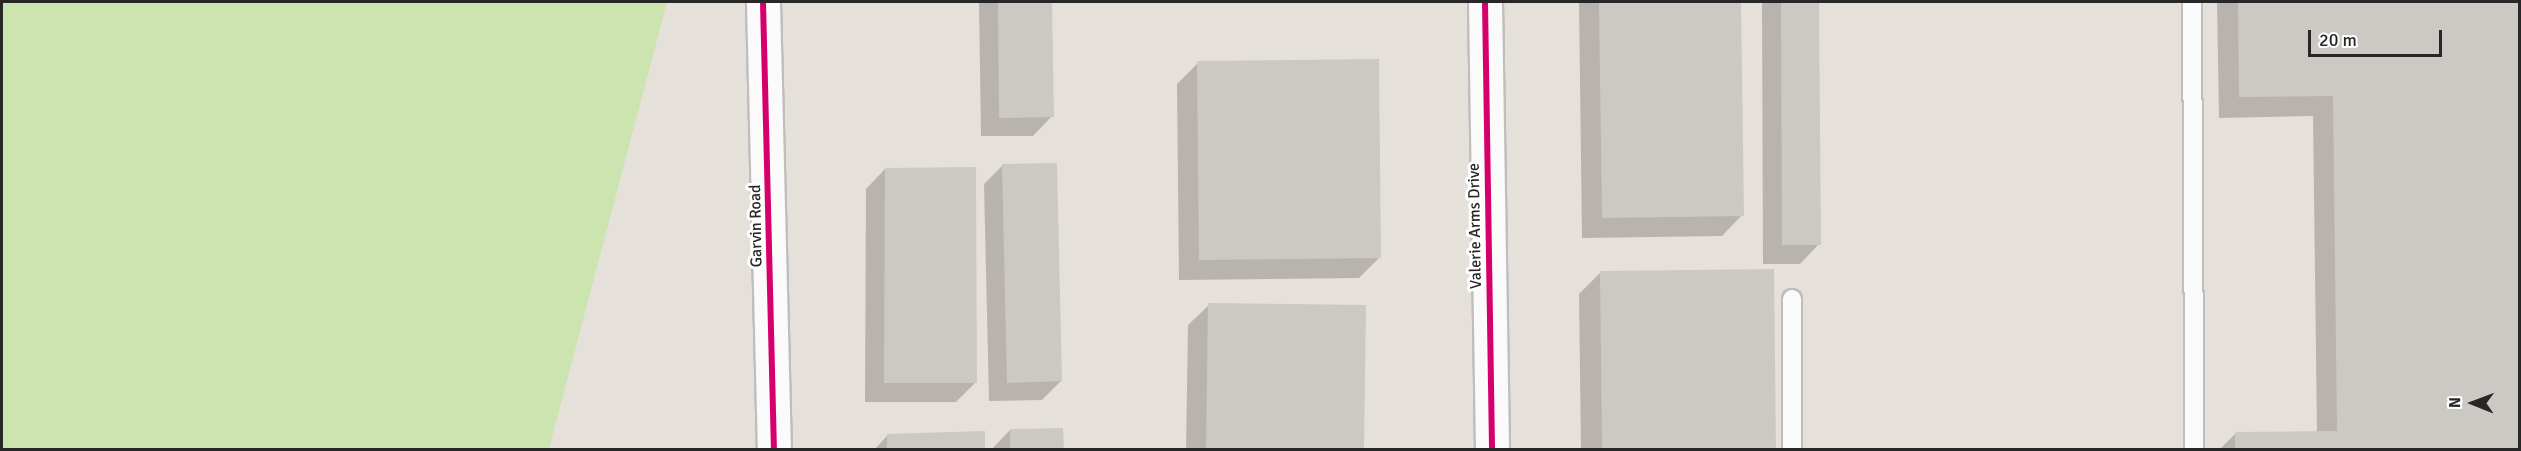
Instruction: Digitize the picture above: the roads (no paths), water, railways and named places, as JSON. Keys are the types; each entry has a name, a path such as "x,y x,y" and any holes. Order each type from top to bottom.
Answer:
{"street":[{"name":"Garvin Road","path":"763,2 774,450"},
{"name":"Valerie Arms Drive","path":"1485,2 1492,450"}],"lane":[{"path":"2192,2 2194,450"},
{"path":"1791,450 1792,299"}]}
